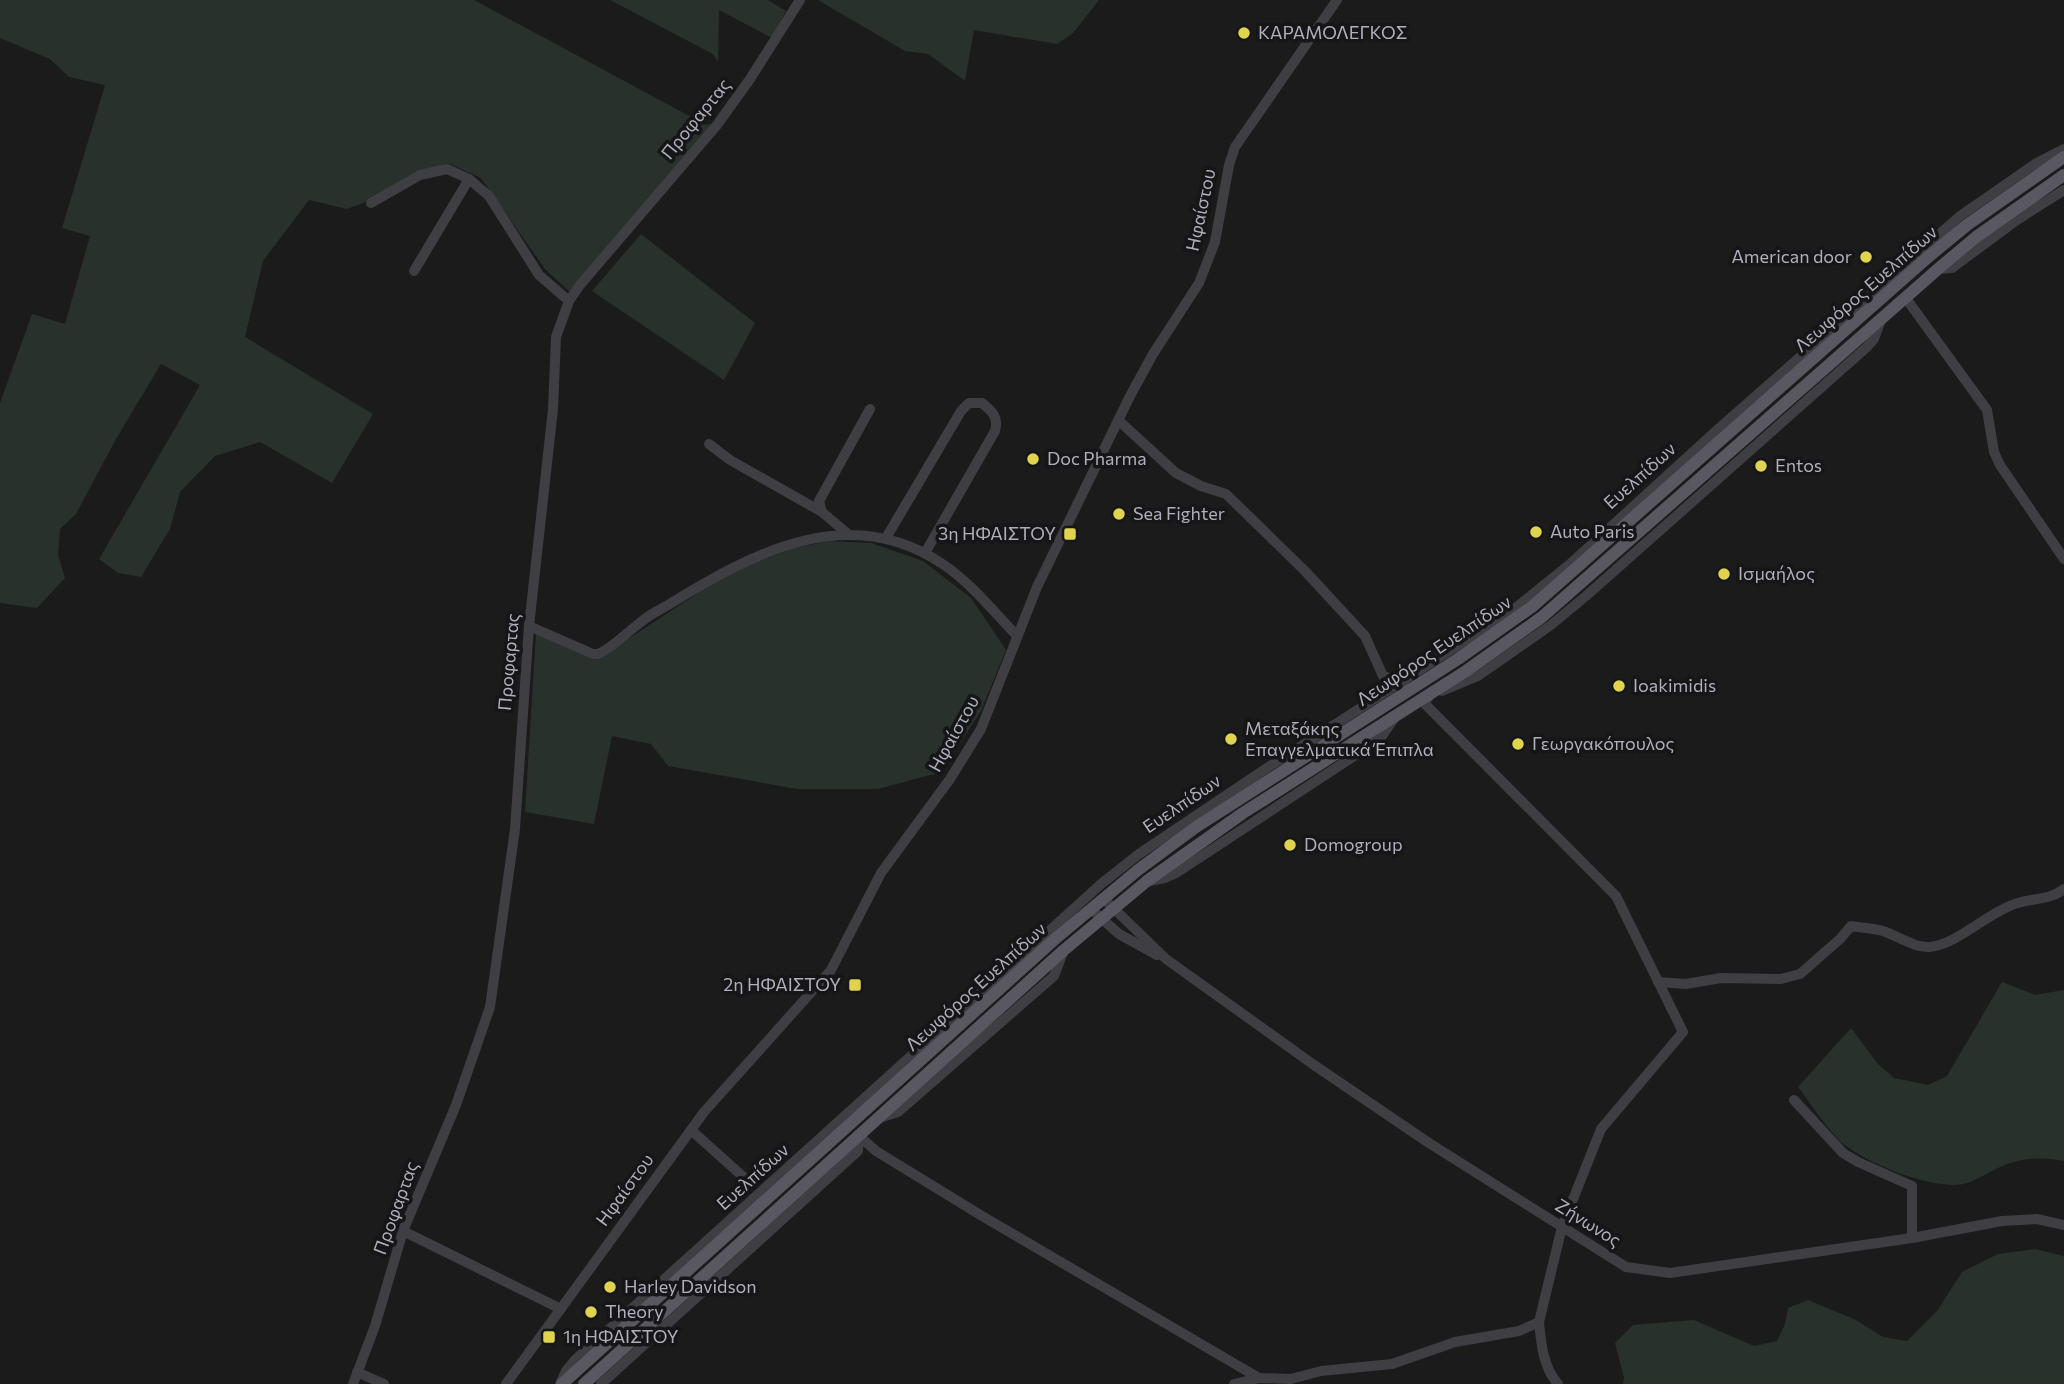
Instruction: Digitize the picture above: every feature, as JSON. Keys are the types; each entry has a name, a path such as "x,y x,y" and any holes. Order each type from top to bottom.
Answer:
{"main road":[{"name":"Λεωφόρος Ευελπίδων","path":"561,1384 1014,969 1164,849 1270,772 1497,632 1558,585 1607,535 1964,221 2038,168 2064,157"},
{"name":"Λεωφόρος Ευελπίδων","path":"584,1384 879,1118 966,1046 1064,950 1147,881 1242,813 1506,645 1645,535 1905,296 1976,237 2041,197 2064,175"}],"street":[{"name":"Προφαρτας","path":"352,1384 375,1326 403,1231 456,1105 490,1007 515,829 528,626 552,420 556,337 569,301 717,125 800,0"},
{"name":"Ηφαίστου","path":"506,1384 705,1112 831,970 881,873 950,779 981,729 1037,587 1118,420 1147,363 1199,283 1215,242 1229,165 1235,147 1337,0"},
{"path":"2038,168 2064,149"},
{"path":"371,203 420,176 447,169 469,179 489,196 539,275 569,301"},
{"path":"414,271 469,179"},
{"path":"2041,197 2064,190"},
{"path":"1905,296 1987,410 1994,452 2000,465 2064,559"},
{"path":"886,538 961,411 969,403 982,402 993,412 997,423 995,431 925,553"},
{"path":"822,512 819,501 825,488 870,409"},
{"path":"1118,420 1176,472 1201,486 1226,494 1305,571 1365,636 1383,676 1404,682"},
{"path":"709,444 750,472 822,512 848,534"},
{"path":"528,626 598,654 644,619 733,566 772,548 848,534 886,538 925,553 957,574 1017,636"},
{"name":"Ευελπίδων","path":"1014,969 1101,884 1139,854 1270,772 1513,610 1607,535"},
{"path":"1422,700 1616,896 1683,1032 1601,1129 1562,1227 1539,1322 1542,1352 1553,1379 1558,1384"},
{"path":"1658,982 1686,984 1721,978 1781,979 1800,974 1851,926 1882,931 1929,947 1949,942 1987,917 2016,903 2057,895 2064,889"},
{"path":"1104,899 1166,959"},
{"path":"1091,909 1129,940 1166,959"},
{"name":"Ζήνωνος","path":"1166,959 1352,1091 1626,1267 1670,1273 1912,1238 2001,1221 2036,1219 2064,1225"},
{"path":"1794,1100 1843,1153 1912,1186 1912,1238"},
{"path":"691,1130 749,1182"},
{"path":"859,1136 876,1151 982,1216 1259,1378"},
{"path":"601,1384 858,1151 859,1136"},
{"path":"403,1231 561,1309"},
{"path":"1234,1384 1259,1378 1291,1379 1321,1371 1392,1364 1455,1342 1519,1331 1539,1322"},
{"path":"357,1372 384,1384"}],"shaded area":[{"path":"0,0 474,0 706,125 713,123 571,293 545,269 481,178 450,164 415,174 347,209 309,200 263,261 245,337 373,414 332,483 260,442 215,456 180,492 170,529 141,577 118,573 99,559 200,385 161,364 116,439 76,514 60,529 58,555 65,578 37,608 0,603 0,403 32,314 65,324 90,236 62,228 105,85 69,77 50,59 0,38"},
{"path":"610,0 768,0 786,11 772,38 719,10 718,62 713,54"},
{"path":"818,0 1099,0 1073,33 1057,44 974,30 965,81 928,54 905,51"},
{"path":"641,234 755,323 724,380 592,291"},
{"path":"829,541 871,543 923,561 971,598 1006,650 981,711 941,772 878,789 797,789 668,766 651,744 612,736 594,824 525,812 536,634 598,659 730,572 791,549"},
{"path":"2002,982 2035,995 2064,990 2064,1161 2038,1158 2021,1160 1971,1182 1954,1185 1919,1179 1880,1165 1848,1148 1798,1087 1851,1028 1878,1064 1894,1078 1928,1085 1947,1076"},
{"path":"2035,1249 2064,1256 2064,1384 1623,1384 1624,1378 1615,1343 1633,1325 1694,1320 1754,1346 1777,1341 1785,1324 1788,1308 1808,1300 1856,1320 1883,1337 1907,1341 1937,1311 1962,1272 1998,1254"}],"place":[{"name":"ΚΑΡΑΜΟΛΕΓΚΟΣ","path":"1244,33"},
{"name":"American door","path":"1866,257"},
{"name":"Doc Pharma","path":"1033,459"},
{"name":"Entos","path":"1761,466"},
{"name":"Sea Fighter","path":"1119,514"},
{"name":"Auto Paris","path":"1536,532"},
{"name":"3η ΗΦΑΙΣΤΟΥ","path":"1070,534"},
{"name":"Ισμαήλος","path":"1724,574"},
{"name":"Ioakimidis","path":"1619,686"},
{"name":"Μεταξάκης Επαγγελματικά Έπιπλα","path":"1231,739"},
{"name":"Γεωργακόπουλος","path":"1518,744"},
{"name":"Domogroup","path":"1290,845"},
{"name":"2η ΗΦΑΙΣΤΟΥ","path":"855,985"},
{"name":"Harley Davidson","path":"610,1287"},
{"name":"Theory","path":"591,1312"},
{"name":"1η ΗΦΑΙΣΤΟΥ","path":"549,1337"}]}
